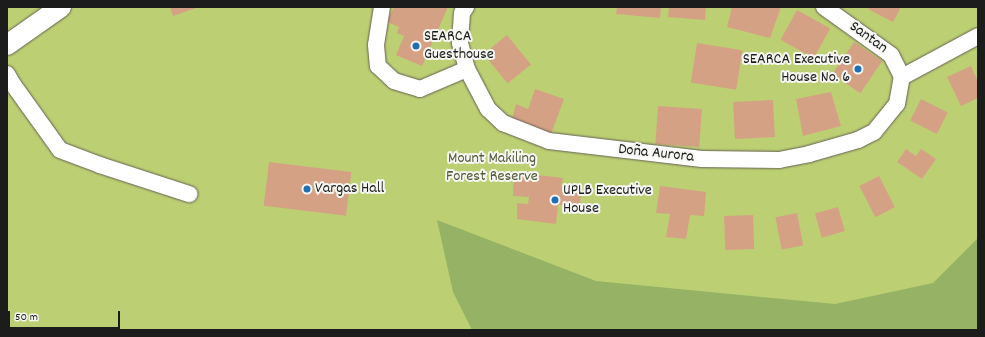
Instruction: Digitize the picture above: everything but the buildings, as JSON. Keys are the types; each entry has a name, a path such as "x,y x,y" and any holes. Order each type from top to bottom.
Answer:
{"main road":[{"path":"7,45 61,7"}],"street":[{"path":"382,7 376,45 378,66 394,81 420,89 467,69"},
{"name":"Doña Aurora","path":"466,7 462,13 460,43 467,69 488,109 503,123 549,141 702,159 779,160 809,154 858,140 874,132 897,104 902,77"},
{"name":"Santan","path":"824,7 891,55 902,77"},
{"path":"902,77 978,36"},
{"path":"7,74 60,150 100,165 189,194"}],"green space":[{"name":"Mount Makiling Forest Reserve","path":"7,7 978,7 978,330 7,330"},
{"path":"437,220 596,281 835,304 933,283 978,238 978,330 472,330 453,292"}],"place":[{"name":"SEARCA Guesthouse","path":"416,46"},
{"name":"SEARCA Executive House No. 6","path":"858,69"},
{"name":"Vargas Hall","path":"307,189"},
{"name":"UPLB Executive House","path":"555,200"}]}
